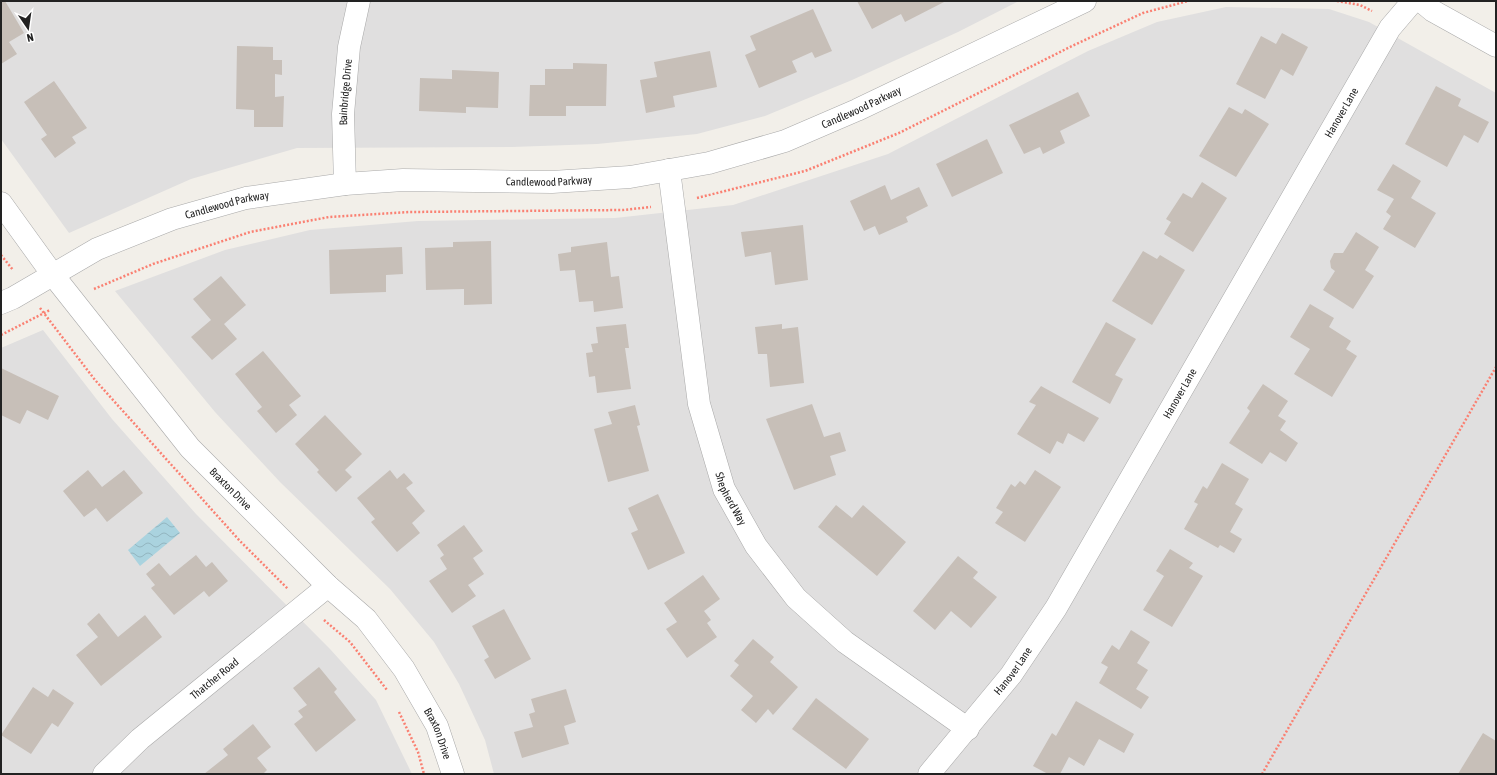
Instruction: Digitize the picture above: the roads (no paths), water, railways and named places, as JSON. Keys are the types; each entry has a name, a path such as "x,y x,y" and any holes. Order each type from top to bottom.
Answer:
{"street":[{"name":"Bainbridge Drive","path":"345,184 343,114 349,47 359,1"},
{"name":"Candlewood Parkway","path":"1,303 97,249 172,219 246,198 345,184 403,180 552,182 630,177 709,164 785,141 857,110 1085,1"},
{"name":"Hanover Lane","path":"928,774 968,729 1011,675 1056,608 1390,28 1413,1"},
{"path":"1421,1 1433,11 1496,46"},
{"name":"Shepherd Way","path":"669,170 699,404 724,489 756,546 796,598 845,642 968,729"},
{"name":"Braxton Drive","path":"1,203 53,274 190,448 328,586 366,619 404,669 437,726 453,774"},
{"name":"Thatcher Road","path":"104,774 140,739 328,586"}],"water":[{"path":"167,517 180,533 140,566 128,550"}]}
